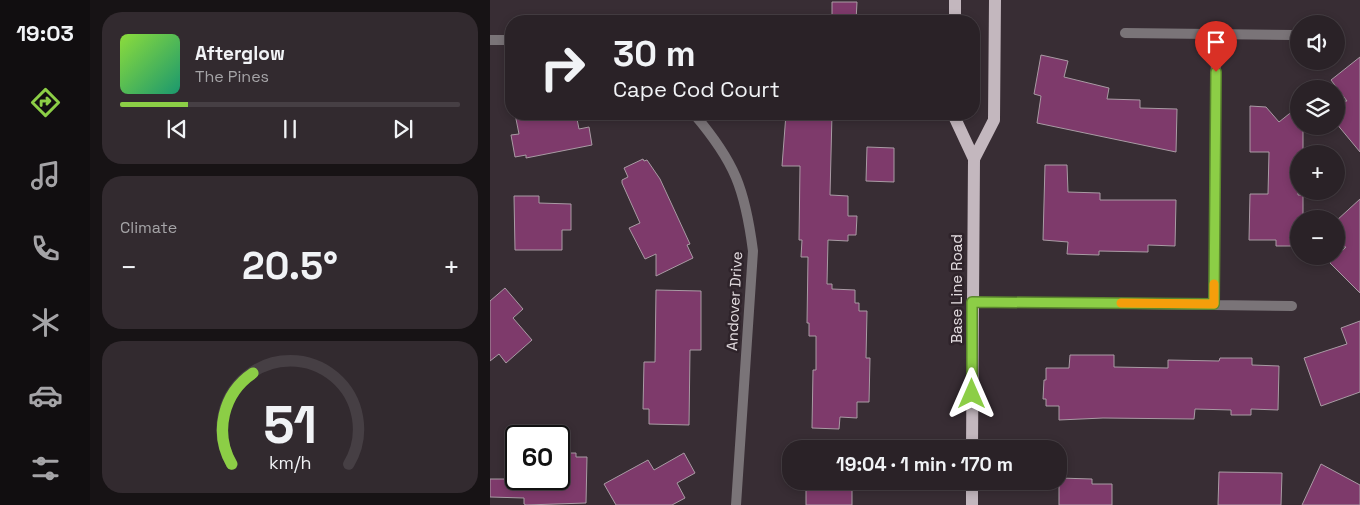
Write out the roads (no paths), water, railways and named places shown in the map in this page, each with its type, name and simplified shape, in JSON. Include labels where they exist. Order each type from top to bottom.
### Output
[{"type":"main road","points":[[954,15],[955,0]]},
{"type":"main road","name":"Base Line Road","points":[[974,160],[994,120],[995,0]]},
{"type":"main road","name":"Base Line Road","points":[[956,120],[974,160],[972,440]]},
{"type":"main road","points":[[972,490],[972,505]]},
{"type":"street","points":[[1125,33],[1290,35]]},
{"type":"street","points":[[1214,304],[1216,34]]},
{"type":"street","points":[[490,40],[505,40]]},
{"type":"street","name":"Andover Drive","points":[[699,120],[717,140],[737,175],[748,213],[753,252],[736,505]]},
{"type":"street","points":[[972,302],[1292,306]]}]
